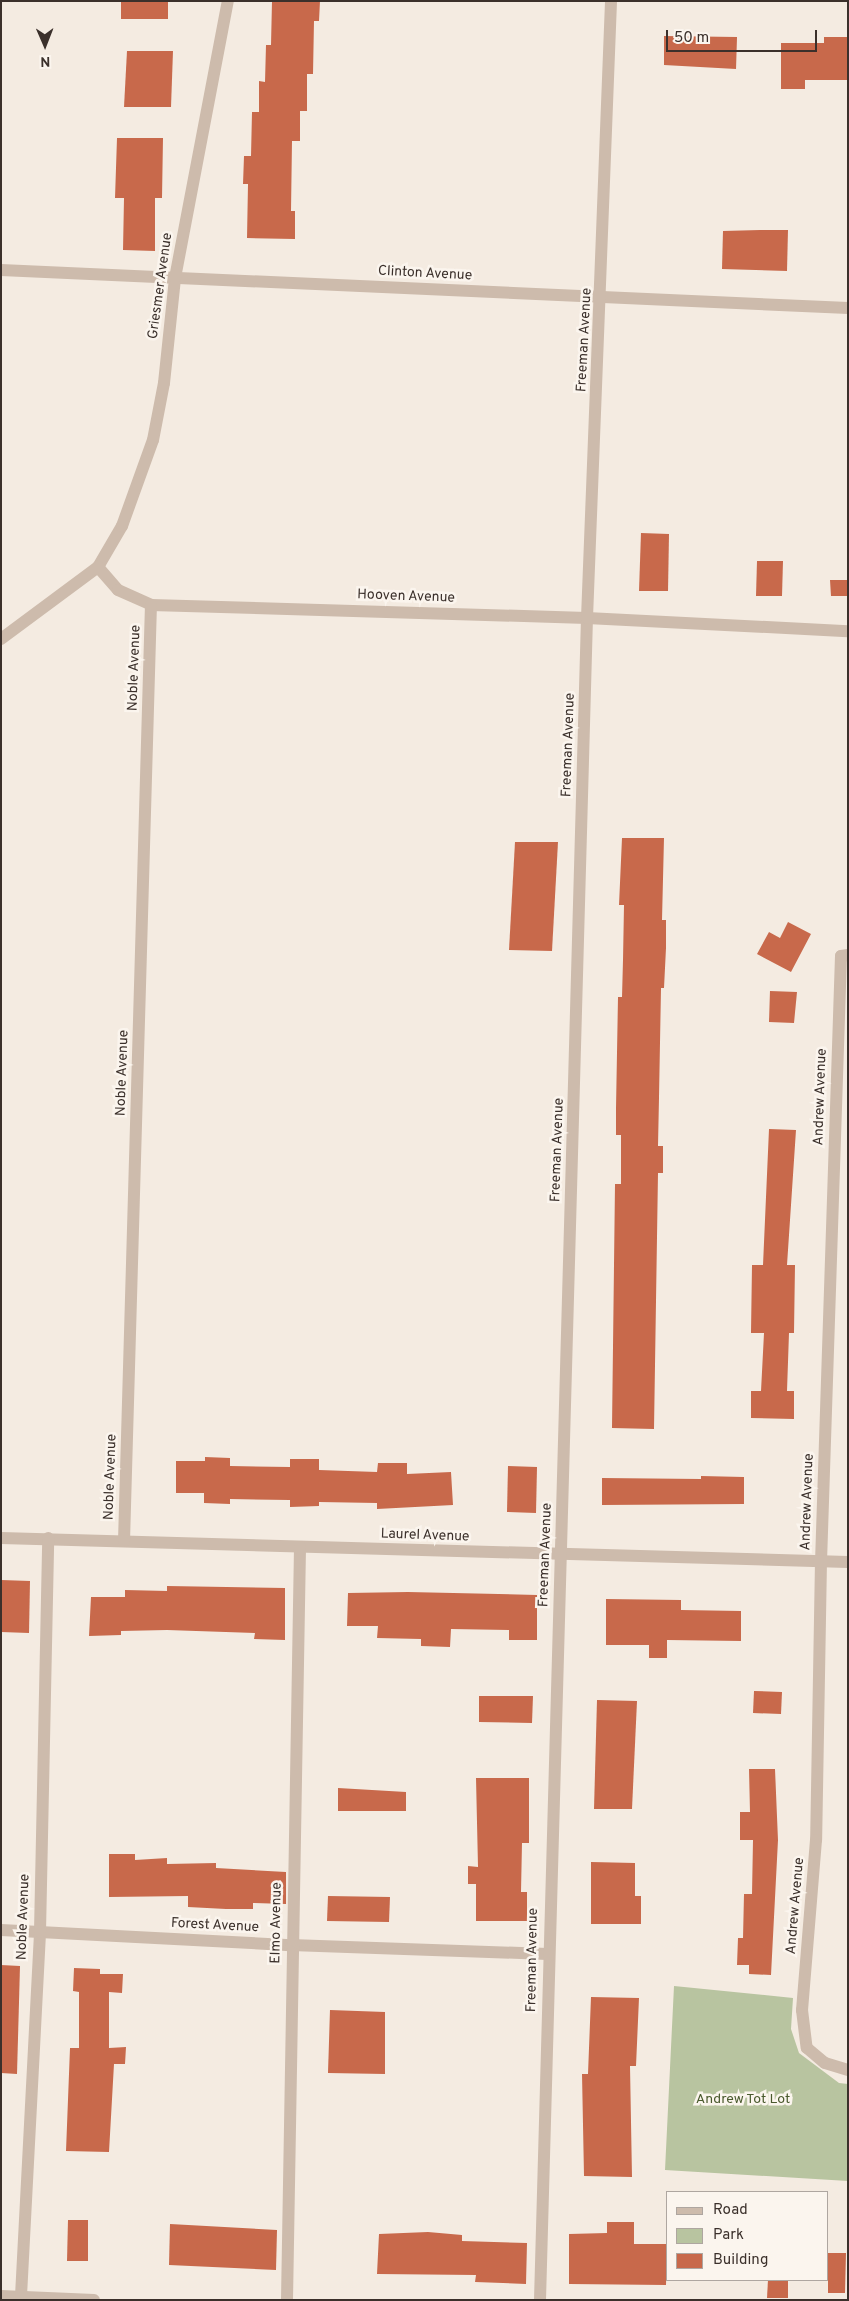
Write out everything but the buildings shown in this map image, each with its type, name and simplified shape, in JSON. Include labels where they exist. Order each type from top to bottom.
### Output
[{"type":"street","name":"Griesmer Avenue","points":[[98,567],[122,526],[153,440],[164,383],[175,278],[228,1]]},
{"type":"street","name":"Freeman Avenue","points":[[540,2300],[548,1954],[562,1556],[587,618],[602,297],[611,1]]},
{"type":"street","name":"Clinton Avenue","points":[[1,270],[848,308]]},
{"type":"street","name":"Hooven Avenue","points":[[98,567],[118,590],[151,605],[587,618],[848,631]]},
{"type":"street","points":[[1,639],[98,567]]},
{"type":"street","name":"Noble Avenue","points":[[124,1541],[151,605]]},
{"type":"street","name":"Andrew Avenue","points":[[844,956],[821,1561],[816,1840],[802,2010],[807,2048],[826,2063],[848,2070]]},
{"type":"street","name":"Laurel Avenue","points":[[1,1538],[48,1538],[562,1556],[848,1562]]},
{"type":"street","name":"Noble Avenue","points":[[21,2296],[40,1932],[48,1538]]},
{"type":"street","name":"Elmo Avenue","points":[[288,2300],[292,1945],[300,1547]]},
{"type":"street","name":"Forest Avenue","points":[[1,1930],[292,1945],[548,1954]]},
{"type":"street","points":[[1,2296],[94,2300]]},
{"type":"green space","name":"Andrew Tot Lot","points":[[674,1986],[793,1998],[791,2029],[799,2053],[839,2083],[848,2084],[848,2181],[665,2170]]}]
